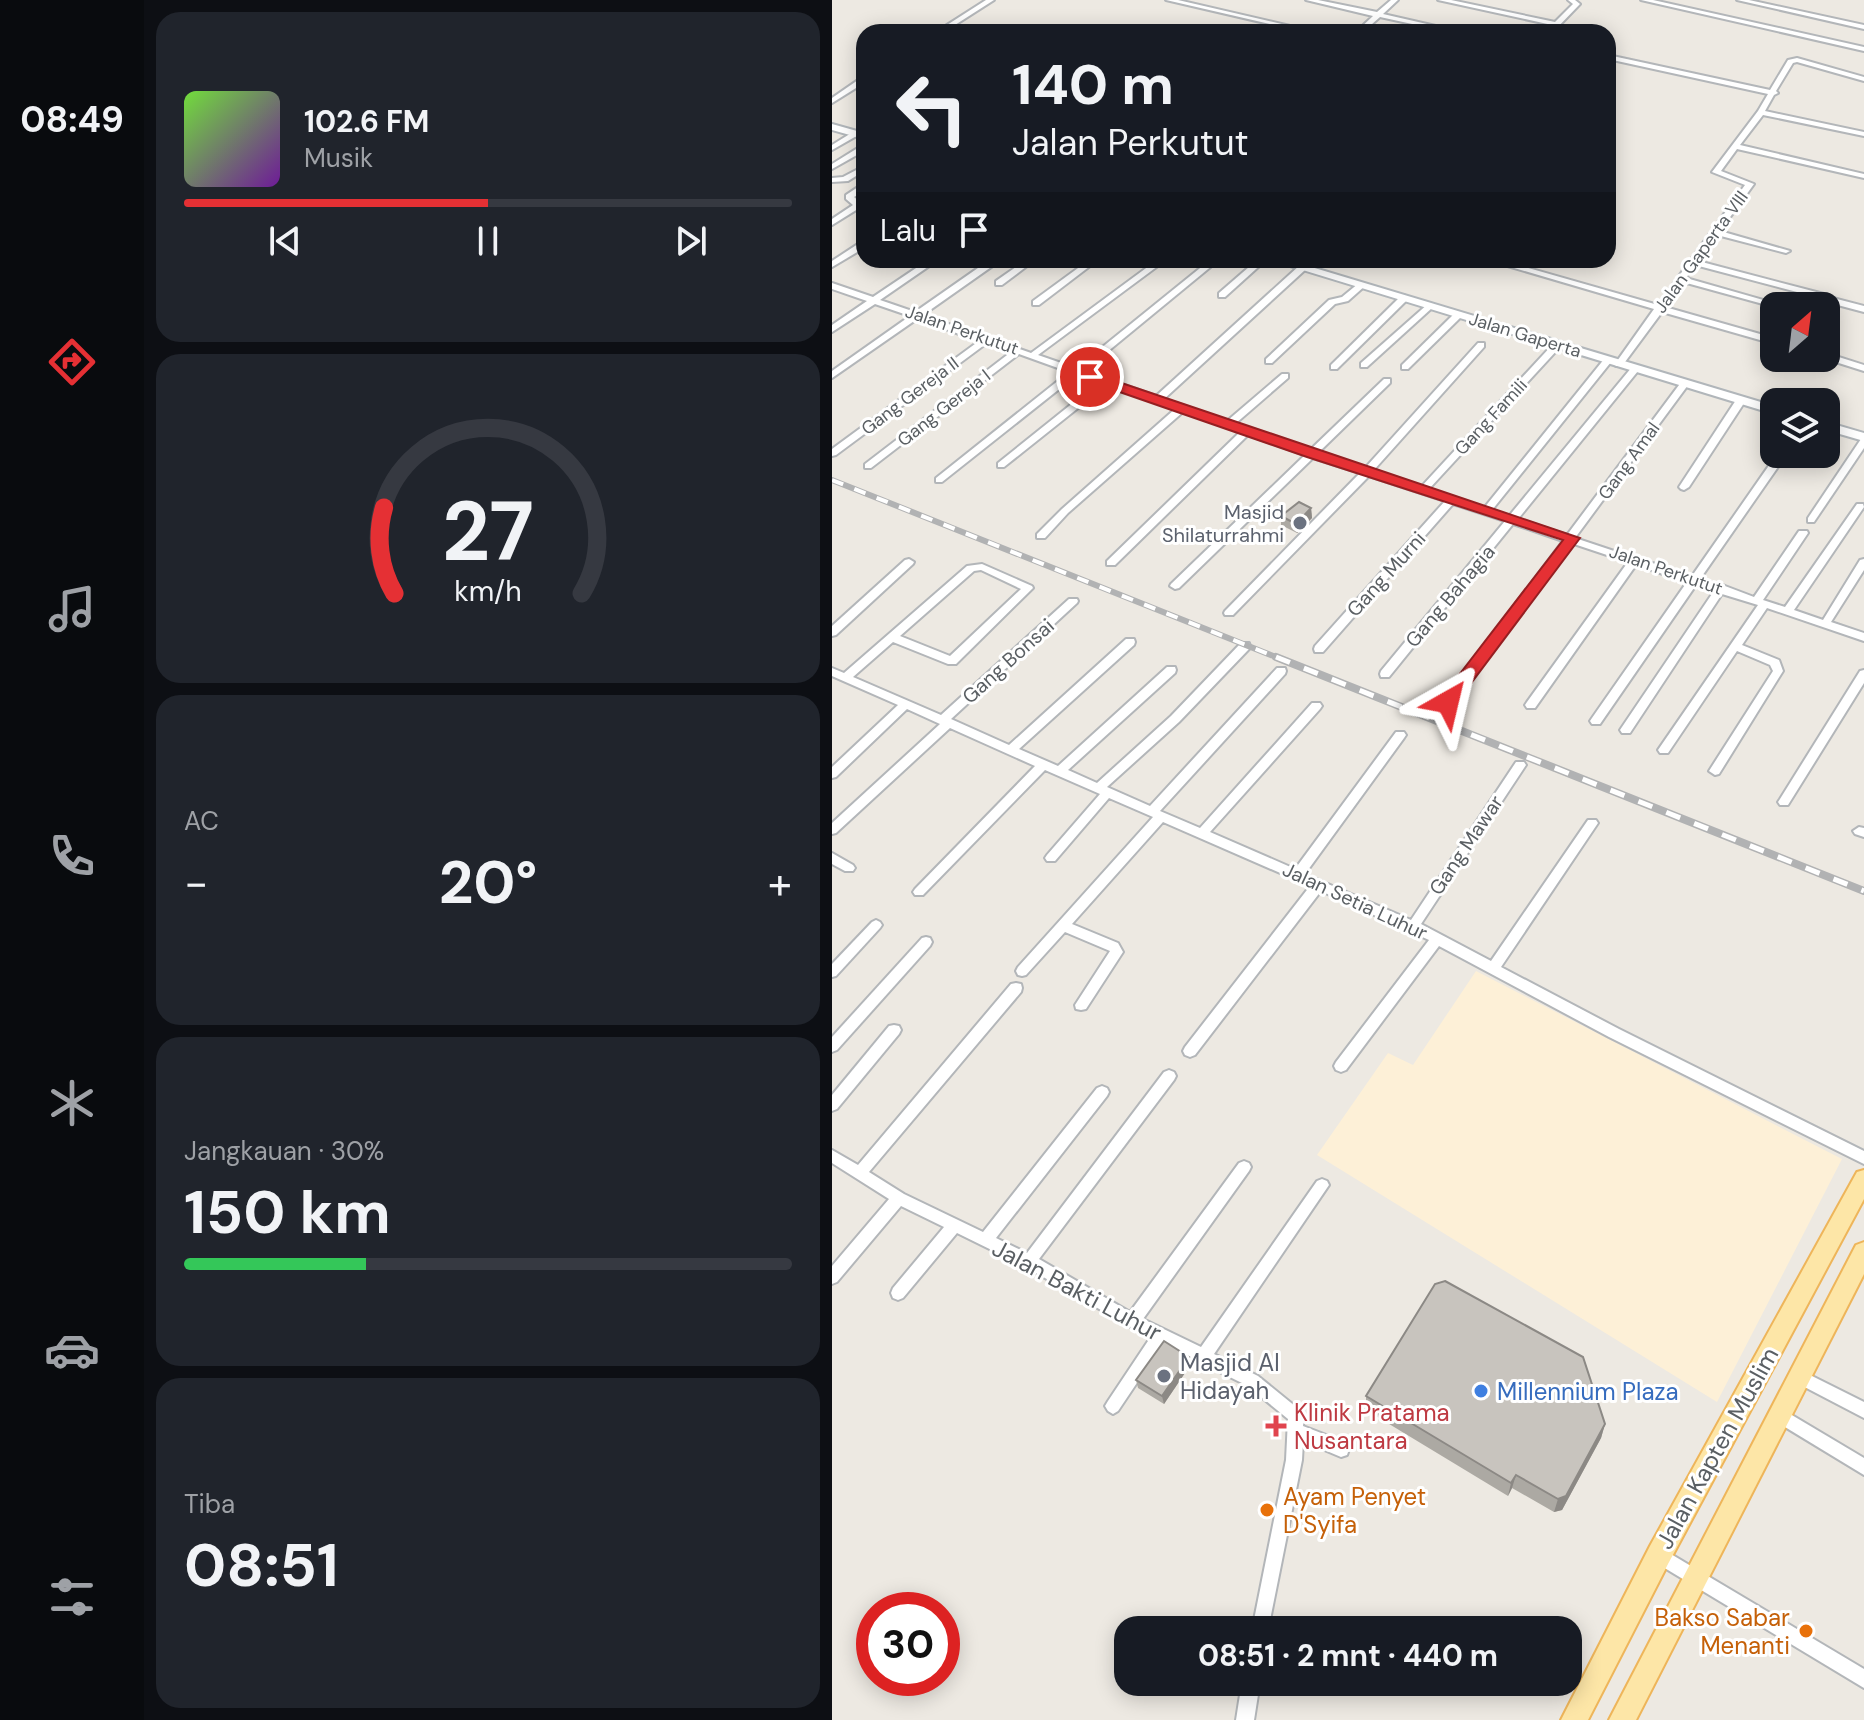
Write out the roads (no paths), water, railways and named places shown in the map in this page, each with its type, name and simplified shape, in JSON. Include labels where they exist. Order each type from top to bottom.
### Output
[{"type":"main road","name":"Jalan Kapten Muslim","points":[[1574,1720],[1659,1555],[1864,1179]]},
{"type":"main road","name":"Jalan Kapten Muslim","points":[[1622,1720],[1694,1576],[1800,1377],[1857,1281],[1864,1252]]},
{"type":"street","points":[[952,24],[991,0]]},
{"type":"street","points":[[1169,0],[1277,24]]},
{"type":"street","points":[[1309,0],[1421,24]]},
{"type":"street","points":[[1368,24],[1395,0]]},
{"type":"street","points":[[1441,0],[1555,24],[1577,4],[1573,0]]},
{"type":"street","points":[[1644,0],[1864,49]]},
{"type":"street","points":[[1740,0],[1864,27]]},
{"type":"street","points":[[1616,59],[1774,93]]},
{"type":"street","name":"Jalan Gaperta VIII","points":[[1487,510],[1661,306],[1750,184],[1718,174],[1719,169],[1774,93],[1792,60],[1864,79]]},
{"type":"street","points":[[1864,66],[1864,79]]},
{"type":"street","points":[[832,101],[856,85]]},
{"type":"street","points":[[1761,112],[1864,134]]},
{"type":"street","points":[[832,127],[856,134]]},
{"type":"street","points":[[832,148],[856,137]]},
{"type":"street","points":[[1737,147],[1864,176]]},
{"type":"street","points":[[832,167],[856,153]]},
{"type":"street","points":[[832,180],[845,179],[856,173]]},
{"type":"street","points":[[832,223],[856,206]]},
{"type":"street","points":[[1715,232],[1786,251]]},
{"type":"street","points":[[832,265],[856,249]]},
{"type":"street","points":[[1693,262],[1806,292]]},
{"type":"street","points":[[832,329],[922,268]]},
{"type":"street","points":[[832,375],[984,268]]},
{"type":"street","points":[[999,283],[1020,268]]},
{"type":"street","points":[[1036,303],[1083,268]]},
{"type":"street","points":[[1033,355],[1151,268]]},
{"type":"street","points":[[1098,355],[1205,268]]},
{"type":"street","points":[[1222,295],[1253,268]]},
{"type":"street","points":[[1157,400],[1302,268]]},
{"type":"street","name":"Jalan Gaperta","points":[[1302,268],[1760,406]]},
{"type":"street","points":[[1521,268],[1760,337]]},
{"type":"street","points":[[1680,279],[1760,301]]},
{"type":"street","points":[[1269,361],[1332,302],[1345,299],[1362,285]]},
{"type":"street","name":"Jalan Perkutut","points":[[832,286],[1312,454],[1864,637]]},
{"type":"street","points":[[1334,367],[1404,298]]},
{"type":"street","points":[[1840,303],[1864,309]]},
{"type":"street","points":[[1364,365],[1429,306]]},
{"type":"street","points":[[1405,367],[1458,315]]},
{"type":"street","name":"Gang Gereja II","points":[[833,453],[987,339]]},
{"type":"street","points":[[1229,613],[1368,471],[1481,345]]},
{"type":"street","name":"Gang Famili","points":[[1424,489],[1557,345]]},
{"type":"street","name":"Gang Gereja I","points":[[868,466],[1019,350]]},
{"type":"street","points":[[1840,360],[1864,368]]},
{"type":"street","name":"Gang Bahagia","points":[[1385,674],[1635,369]]},
{"type":"street","points":[[939,480],[1075,372]]},
{"type":"street","points":[[1229,424],[1285,376]]},
{"type":"street","points":[[1175,586],[1387,381]]},
{"type":"street","points":[[1001,465],[1105,382]]},
{"type":"street","name":"Gang Amal","points":[[1448,702],[1685,383]]},
{"type":"street","points":[[1684,487],[1741,400]]},
{"type":"street","points":[[1041,536],[1182,408]]},
{"type":"street","points":[[1111,563],[1248,430]]},
{"type":"street","points":[[1811,520],[1864,439],[1840,431]]},
{"type":"street","points":[[1596,721],[1772,468]]},
{"type":"street","name":"Gang Murni","points":[[1319,649],[1452,499]]},
{"type":"street","points":[[1788,611],[1860,506]]},
{"type":"street","points":[[1664,750],[1735,646],[1803,533]]},
{"type":"street","points":[[1531,705],[1635,559]]},
{"type":"street","points":[[832,632],[909,562]]},
{"type":"street","points":[[1825,624],[1864,562]]},
{"type":"street","points":[[832,687],[840,676],[892,637],[973,567],[982,567],[1028,588],[952,661],[892,637]]},
{"type":"street","points":[[1626,730],[1721,588]]},
{"type":"street","name":"Gang Bonsai","points":[[832,830],[1073,601]]},
{"type":"street","points":[[1009,751],[1130,642]]},
{"type":"street","points":[[1051,858],[1102,791],[1245,646]]},
{"type":"street","points":[[1715,771],[1778,671],[1775,663],[1735,646]]},
{"type":"street","points":[[1059,772],[1171,670]]},
{"type":"street","points":[[1022,971],[1281,671]]},
{"type":"street","points":[[1784,802],[1864,674]]},
{"type":"street","name":"Jalan Setia Luhur","points":[[840,676],[1413,926],[1614,1033],[1864,1158]]},
{"type":"street","points":[[832,774],[905,705]]},
{"type":"street","points":[[1202,833],[1316,706]]},
{"type":"street","points":[[1297,875],[1400,735]]},
{"type":"street","points":[[919,892],[1043,765]]},
{"type":"street","name":"Gang Mawar","points":[[1413,926],[1520,765]]},
{"type":"street","points":[[1493,968],[1592,823]]},
{"type":"street","points":[[832,858],[849,868]]},
{"type":"street","points":[[1190,1051],[1319,884]]},
{"type":"street","points":[[832,972],[876,925]]},
{"type":"street","points":[[1062,925],[1114,947],[1117,952],[1081,1005]]},
{"type":"street","points":[[1341,1066],[1437,939]]},
{"type":"street","points":[[832,1046],[926,942]]},
{"type":"street","points":[[859,1173],[1016,988]]},
{"type":"street","points":[[832,1105],[894,1030]]},
{"type":"street","points":[[1029,1261],[1169,1076]]},
{"type":"street","points":[[985,1241],[1102,1092]]},
{"type":"street","name":"Jalan Bakti Luhur","points":[[832,1156],[953,1227],[1029,1261],[1132,1321],[1253,1381],[1286,1404],[1296,1416],[1297,1431]]},
{"type":"street","points":[[1132,1321],[1244,1167]]},
{"type":"street","points":[[1203,1357],[1322,1185]]},
{"type":"street","points":[[832,1277],[899,1198]]},
{"type":"street","points":[[898,1293],[953,1227]]},
{"type":"street","points":[[1113,1406],[1161,1334]]},
{"type":"street","points":[[1800,1377],[1864,1410]]},
{"type":"street","points":[[1780,1416],[1864,1467]]},
{"type":"street","points":[[1263,1616],[1297,1431],[1341,1449]]},
{"type":"street","points":[[1659,1555],[1864,1679]]},
{"type":"street","points":[[1245,1720],[1249,1696]]},
{"type":"railway","points":[[832,480],[1281,659]]},
{"type":"railway","points":[[1276,657],[1864,891]]},
{"type":"place","name":"Masjid Shilaturrahmi","points":[[1300,523]]},
{"type":"place","name":"Masjid Al Hidayah","points":[[1164,1376]]},
{"type":"place","name":"Millennium Plaza","points":[[1481,1391]]},
{"type":"place","name":"Klinik Pratama Nusantara","points":[[1276,1426]]},
{"type":"place","name":"Ayam Penyet D'Syifa","points":[[1267,1510]]},
{"type":"place","name":"Bakso Sabar Menanti","points":[[1806,1631]]}]
